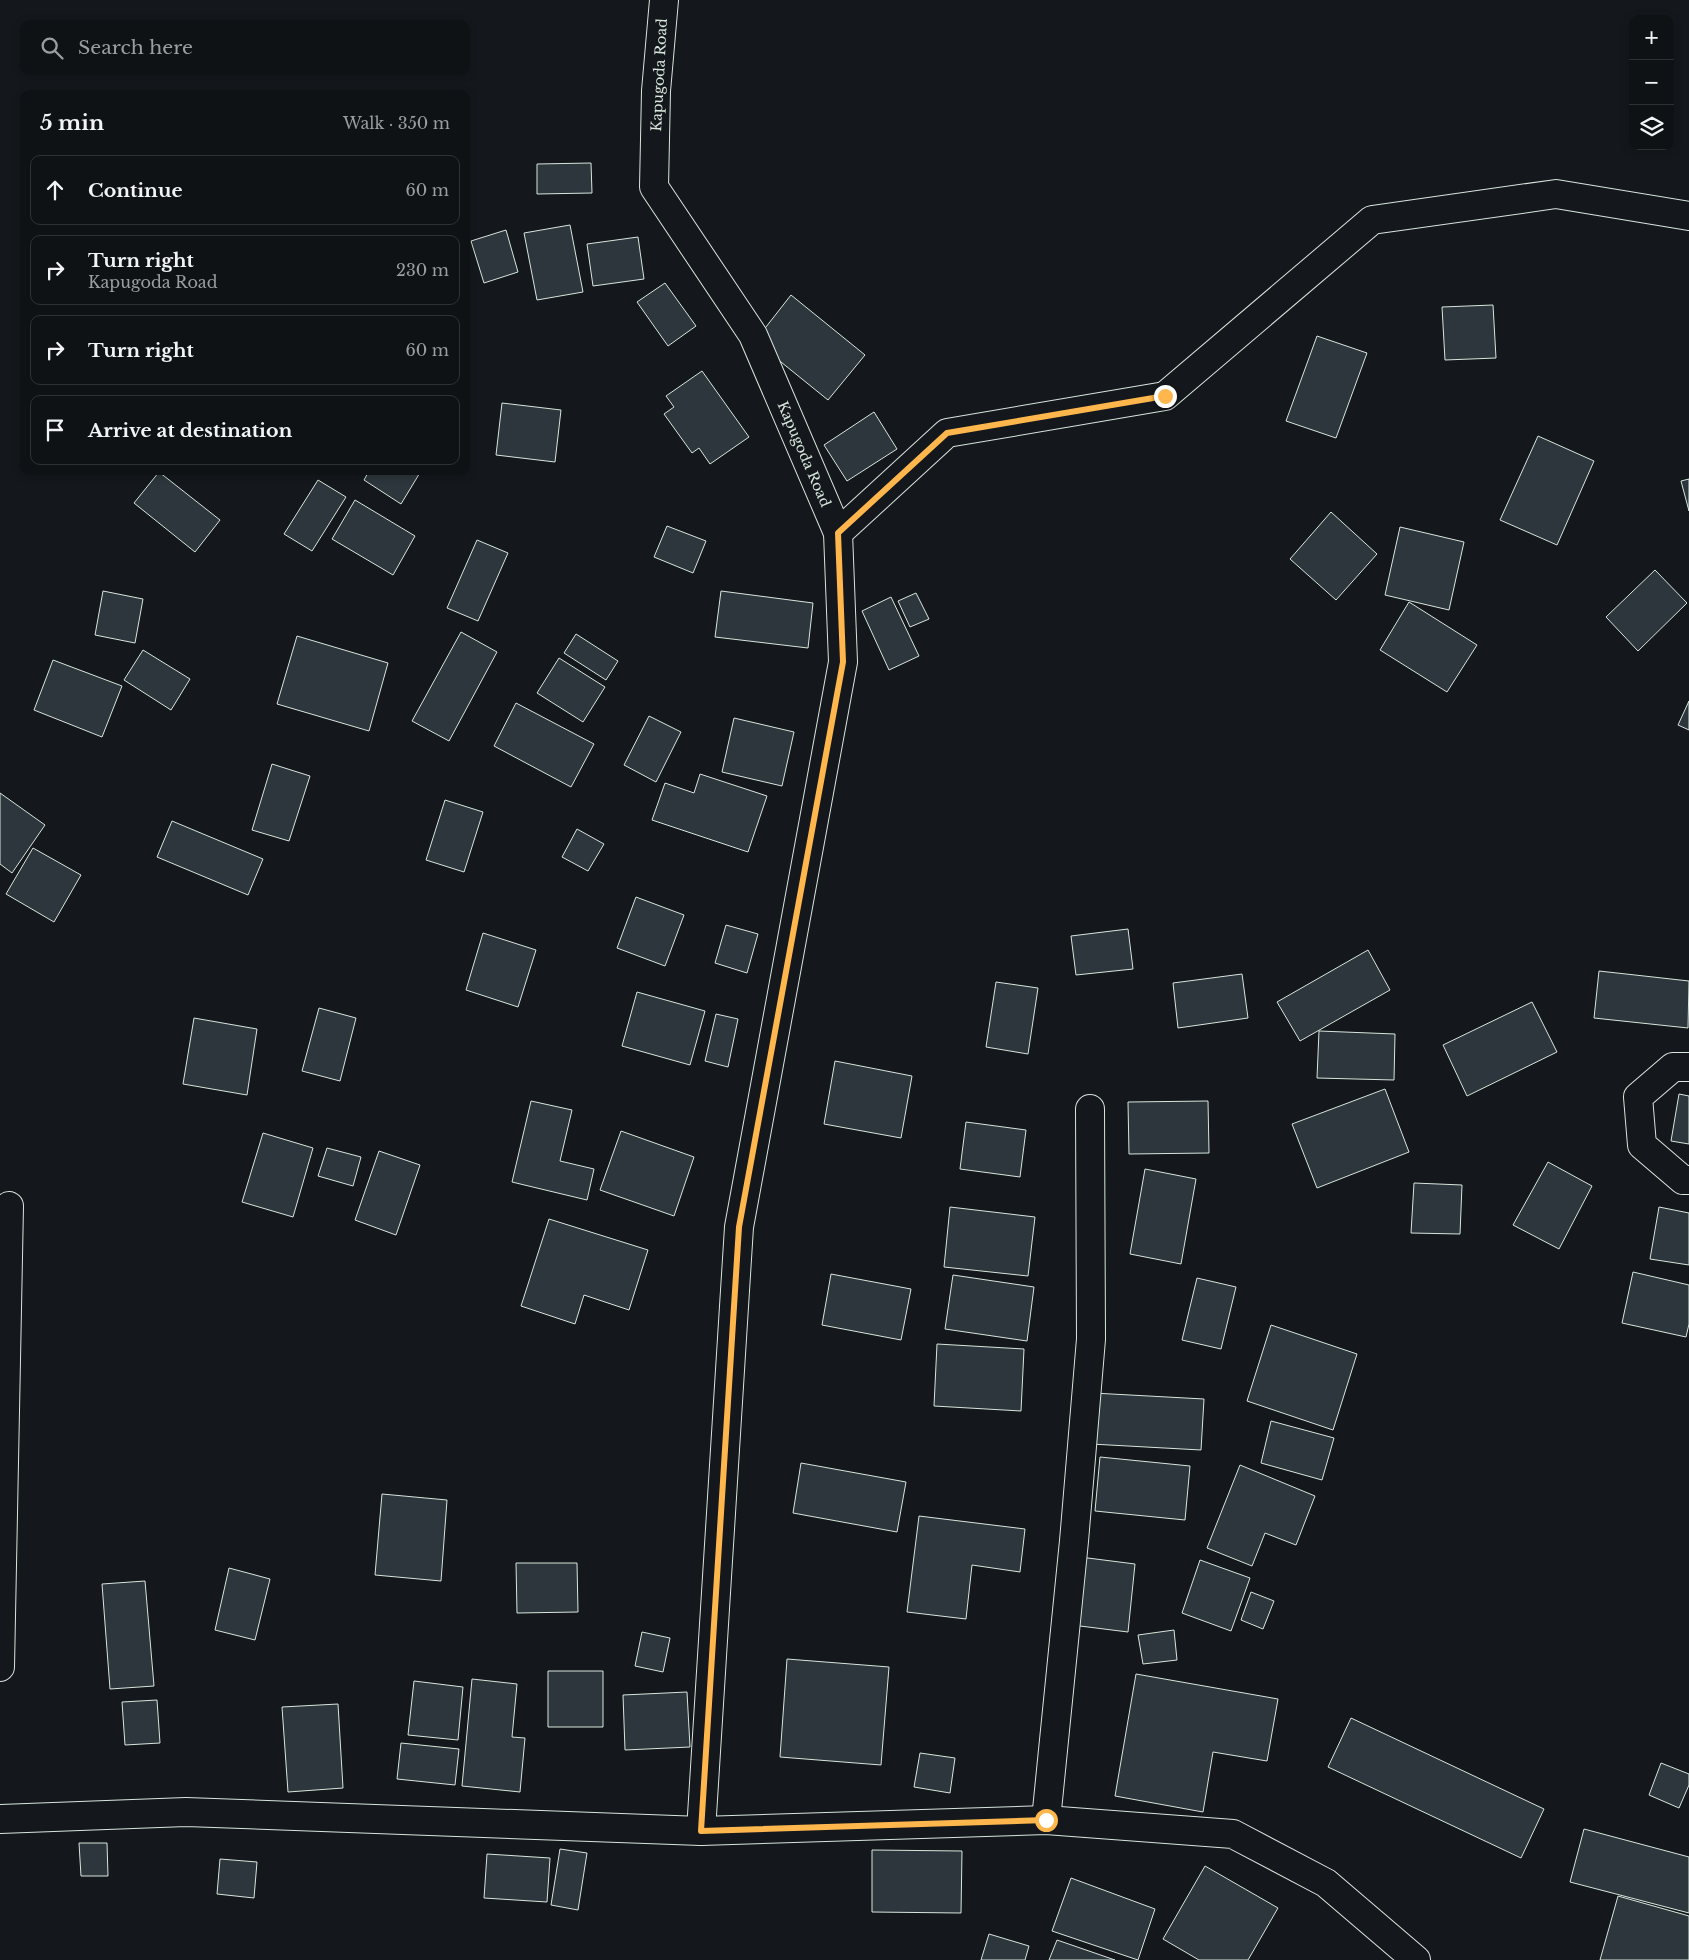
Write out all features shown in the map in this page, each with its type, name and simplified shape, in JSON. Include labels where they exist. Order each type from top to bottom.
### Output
[{"type":"street","name":"Kapugoda Road","points":[[664,0],[656,92],[654,187],[753,335],[838,533],[843,662],[739,1227],[701,1831]]},
{"type":"street","points":[[838,533],[947,433],[1165,396],[1372,220],[1556,194],[1689,216]]},
{"type":"street","points":[[1689,1067],[1673,1067],[1638,1097],[1642,1145],[1683,1180],[1689,1180]]},
{"type":"street","points":[[1046,1820],[1074,1540],[1090,1339],[1090,1109]]},
{"type":"street","points":[[0,1667],[9,1206]]},
{"type":"street","points":[[0,1819],[186,1812],[701,1831],[1046,1820],[1233,1834],[1326,1883],[1416,1960]]},
{"type":"building","points":[[591,163],[592,193],[537,194],[537,164]]},
{"type":"building","points":[[570,225],[583,292],[537,300],[524,233]]},
{"type":"building","points":[[506,230],[518,272],[484,283],[471,241]]},
{"type":"building","points":[[638,237],[644,279],[593,286],[587,244]]},
{"type":"building","points":[[665,283],[696,326],[668,346],[637,302]]},
{"type":"building","points":[[791,295],[865,355],[828,400],[755,341]]},
{"type":"building","points":[[1493,305],[1496,358],[1445,360],[1442,307]]},
{"type":"building","points":[[1317,336],[1367,353],[1336,438],[1286,421]]},
{"type":"building","points":[[702,371],[749,437],[710,464],[699,448],[692,453],[664,414],[674,407],[666,396]]},
{"type":"building","points":[[502,403],[561,410],[555,462],[496,455]]},
{"type":"building","points":[[874,412],[897,449],[847,481],[824,445]]},
{"type":"building","points":[[1538,436],[1594,461],[1557,545],[1500,520]]},
{"type":"building","points":[[157,475],[163,475],[220,520],[195,552],[134,503]]},
{"type":"building","points":[[367,475],[419,475],[401,504],[364,480]]},
{"type":"building","points":[[1689,479],[1689,511],[1681,481]]},
{"type":"building","points":[[318,480],[346,497],[312,551],[284,534]]},
{"type":"building","points":[[355,500],[415,536],[393,575],[332,539]]},
{"type":"building","points":[[1331,512],[1377,554],[1336,600],[1290,559]]},
{"type":"building","points":[[667,526],[706,541],[693,573],[654,557]]},
{"type":"building","points":[[1400,527],[1464,542],[1449,610],[1385,595]]},
{"type":"building","points":[[477,540],[508,553],[478,621],[447,608]]},
{"type":"building","points":[[1655,570],[1687,603],[1638,651],[1606,617]]},
{"type":"building","points":[[103,591],[143,599],[135,643],[95,635]]},
{"type":"building","points":[[721,591],[813,603],[808,648],[715,637]]},
{"type":"building","points":[[916,593],[929,619],[910,627],[898,601]]},
{"type":"building","points":[[891,597],[919,656],[889,670],[862,611]]},
{"type":"building","points":[[1409,602],[1477,645],[1447,692],[1380,650]]},
{"type":"building","points":[[461,632],[497,652],[449,741],[412,721]]},
{"type":"building","points":[[576,634],[618,661],[606,680],[564,653]]},
{"type":"building","points":[[297,636],[388,663],[369,731],[277,704]]},
{"type":"building","points":[[143,650],[190,679],[171,710],[124,680]]},
{"type":"building","points":[[559,658],[605,687],[583,722],[537,693]]},
{"type":"building","points":[[53,660],[122,686],[102,737],[34,710]]},
{"type":"building","points":[[1689,701],[1689,730],[1678,725]]},
{"type":"building","points":[[516,703],[594,744],[571,787],[494,746]]},
{"type":"building","points":[[649,716],[681,732],[656,782],[624,765]]},
{"type":"building","points":[[734,718],[794,732],[782,786],[722,772]]},
{"type":"building","points":[[272,764],[310,776],[289,841],[252,830]]},
{"type":"building","points":[[700,774],[767,796],[748,852],[652,820],[665,783],[694,793]]},
{"type":"building","points":[[0,793],[45,825],[12,873],[0,864]]},
{"type":"building","points":[[445,800],[483,812],[464,872],[426,860]]},
{"type":"building","points":[[172,821],[263,859],[248,895],[157,857]]},
{"type":"building","points":[[577,829],[604,844],[588,871],[562,857]]},
{"type":"building","points":[[33,848],[81,875],[54,922],[6,894]]},
{"type":"building","points":[[636,897],[684,915],[665,966],[617,948]]},
{"type":"building","points":[[726,925],[758,934],[747,973],[715,963]]},
{"type":"building","points":[[1128,929],[1133,969],[1076,975],[1071,936]]},
{"type":"building","points":[[483,933],[536,950],[518,1007],[466,990]]},
{"type":"building","points":[[1368,950],[1390,990],[1300,1041],[1277,1002]]},
{"type":"building","points":[[1599,971],[1689,981],[1688,1028],[1594,1018]]},
{"type":"building","points":[[1242,974],[1248,1018],[1178,1028],[1173,983]]},
{"type":"building","points":[[996,982],[1038,988],[1028,1054],[986,1047]]},
{"type":"building","points":[[637,992],[705,1011],[690,1065],[622,1046]]},
{"type":"building","points":[[1532,1002],[1557,1052],[1467,1096],[1443,1045]]},
{"type":"building","points":[[319,1008],[356,1018],[340,1081],[302,1071]]},
{"type":"building","points":[[716,1014],[738,1019],[728,1067],[705,1061]]},
{"type":"building","points":[[194,1018],[257,1029],[247,1095],[183,1084]]},
{"type":"building","points":[[1319,1031],[1395,1034],[1394,1080],[1317,1078]]},
{"type":"building","points":[[835,1061],[912,1076],[901,1138],[824,1124]]},
{"type":"building","points":[[1385,1089],[1409,1152],[1317,1188],[1292,1124]]},
{"type":"building","points":[[1679,1094],[1689,1096],[1689,1144],[1671,1141]]},
{"type":"building","points":[[531,1101],[572,1110],[560,1161],[594,1169],[587,1200],[512,1182]]},
{"type":"building","points":[[1208,1101],[1209,1153],[1129,1154],[1128,1102]]},
{"type":"building","points":[[966,1122],[1026,1130],[1020,1177],[960,1169]]},
{"type":"building","points":[[621,1131],[694,1157],[674,1216],[600,1190]]},
{"type":"building","points":[[263,1133],[313,1148],[293,1217],[242,1202]]},
{"type":"building","points":[[327,1148],[361,1157],[353,1186],[318,1176]]},
{"type":"building","points":[[379,1151],[420,1165],[396,1235],[355,1220]]},
{"type":"building","points":[[1548,1162],[1592,1186],[1559,1249],[1513,1225]]},
{"type":"building","points":[[1145,1169],[1196,1179],[1181,1264],[1130,1254]]},
{"type":"building","points":[[1414,1183],[1462,1185],[1460,1234],[1411,1233]]},
{"type":"building","points":[[950,1207],[1035,1217],[1028,1276],[944,1267]]},
{"type":"building","points":[[1659,1207],[1689,1213],[1689,1265],[1650,1259]]},
{"type":"building","points":[[549,1219],[648,1250],[629,1310],[584,1295],[575,1324],[521,1306]]},
{"type":"building","points":[[1633,1272],[1689,1285],[1689,1324],[1686,1337],[1622,1323]]},
{"type":"building","points":[[831,1274],[911,1289],[901,1340],[822,1325]]},
{"type":"building","points":[[953,1275],[1034,1287],[1027,1341],[945,1329]]},
{"type":"building","points":[[1197,1278],[1236,1287],[1221,1349],[1182,1340]]},
{"type":"building","points":[[1271,1325],[1357,1354],[1333,1430],[1247,1401]]},
{"type":"building","points":[[937,1344],[1024,1349],[1021,1411],[934,1406]]},
{"type":"building","points":[[1093,1393],[1204,1399],[1201,1450],[1091,1444]]},
{"type":"building","points":[[1271,1421],[1334,1438],[1322,1480],[1261,1463]]},
{"type":"building","points":[[1100,1457],[1190,1466],[1185,1520],[1095,1511]]},
{"type":"building","points":[[801,1463],[906,1482],[897,1532],[793,1513]]},
{"type":"building","points":[[1240,1465],[1315,1496],[1296,1545],[1265,1533],[1252,1566],[1207,1548]]},
{"type":"building","points":[[382,1494],[447,1500],[441,1581],[375,1575]]},
{"type":"building","points":[[919,1516],[1025,1529],[1020,1572],[972,1565],[966,1619],[907,1612]]},
{"type":"building","points":[[1080,1557],[1135,1564],[1128,1632],[1072,1625]]},
{"type":"building","points":[[1200,1560],[1250,1578],[1231,1631],[1182,1613]]},
{"type":"building","points":[[516,1563],[577,1563],[578,1612],[517,1613]]},
{"type":"building","points":[[229,1568],[270,1579],[255,1640],[215,1630]]},
{"type":"building","points":[[145,1581],[154,1686],[110,1689],[102,1584]]},
{"type":"building","points":[[1251,1592],[1274,1601],[1263,1629],[1241,1620]]},
{"type":"building","points":[[1174,1630],[1177,1660],[1143,1664],[1138,1635]]},
{"type":"building","points":[[642,1632],[670,1638],[663,1672],[635,1666]]},
{"type":"building","points":[[787,1659],[889,1667],[881,1765],[780,1757]]},
{"type":"building","points":[[548,1671],[603,1671],[603,1727],[548,1727]]},
{"type":"building","points":[[1136,1674],[1278,1699],[1267,1761],[1213,1752],[1203,1812],[1115,1796]]},
{"type":"building","points":[[472,1679],[517,1684],[512,1737],[525,1738],[520,1792],[462,1786]]},
{"type":"building","points":[[414,1681],[463,1687],[458,1740],[408,1735]]},
{"type":"building","points":[[687,1692],[690,1747],[625,1750],[623,1695]]},
{"type":"building","points":[[157,1700],[160,1743],[125,1745],[122,1702]]},
{"type":"building","points":[[338,1704],[343,1788],[288,1792],[282,1707]]},
{"type":"building","points":[[1351,1718],[1544,1809],[1521,1858],[1328,1767]]},
{"type":"building","points":[[401,1743],[459,1749],[455,1785],[397,1779]]},
{"type":"building","points":[[920,1753],[955,1758],[950,1793],[914,1787]]},
{"type":"building","points":[[1661,1763],[1689,1774],[1689,1785],[1679,1808],[1649,1795]]},
{"type":"building","points":[[1584,1829],[1689,1857],[1689,1913],[1570,1882]]},
{"type":"building","points":[[79,1843],[107,1843],[108,1876],[81,1876]]},
{"type":"building","points":[[560,1849],[587,1853],[578,1910],[551,1905]]},
{"type":"building","points":[[872,1850],[962,1851],[961,1913],[872,1912]]},
{"type":"building","points":[[487,1854],[550,1858],[547,1902],[484,1898]]},
{"type":"building","points":[[220,1859],[257,1862],[254,1898],[217,1894]]},
{"type":"building","points":[[1205,1866],[1278,1908],[1248,1960],[1199,1960],[1163,1939]]},
{"type":"building","points":[[1071,1878],[1155,1909],[1138,1960],[1052,1931]]},
{"type":"building","points":[[1618,1896],[1689,1916],[1689,1960],[1600,1960]]},
{"type":"building","points":[[989,1934],[1029,1946],[1025,1960],[981,1960]]},
{"type":"building","points":[[1057,1940],[1115,1960],[1049,1960]]},
{"type":"route","points":[[1046,1820],[701,1831],[739,1227],[843,662],[838,533],[947,433],[1165,396]]}]
